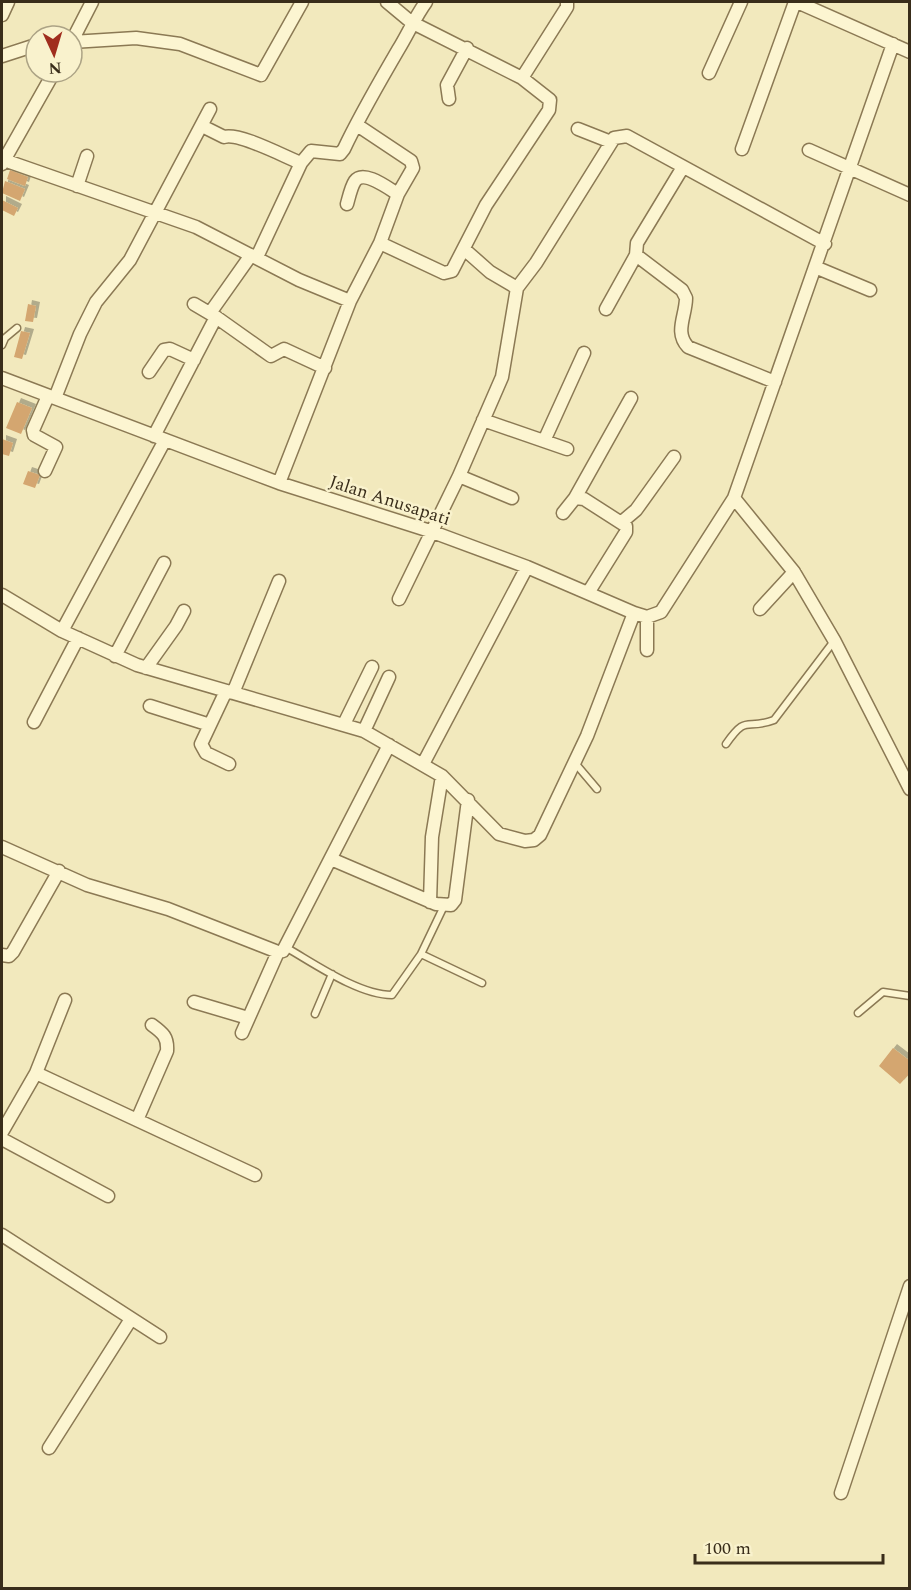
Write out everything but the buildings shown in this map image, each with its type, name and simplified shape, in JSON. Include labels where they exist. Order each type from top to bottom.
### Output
[{"type":"street","points":[[2,15],[8,2]]},
{"type":"street","points":[[81,24],[92,2]]},
{"type":"street","points":[[84,41],[136,38],[180,44],[261,75],[302,2]]},
{"type":"street","points":[[380,243],[444,273],[452,271],[484,210],[549,110],[550,100],[522,78],[411,22],[387,2]]},
{"type":"street","points":[[62,631],[160,438],[213,315],[254,256],[301,163],[312,151],[340,154],[411,22],[426,2]]},
{"type":"street","points":[[522,78],[567,7],[567,2]]},
{"type":"street","points":[[709,73],[741,2]]},
{"type":"street","points":[[742,149],[796,2],[909,52]]},
{"type":"street","points":[[641,615],[661,612],[732,501],[825,244],[893,44]]},
{"type":"street","points":[[449,99],[447,86],[466,48]]},
{"type":"street","points":[[2,56],[24,49]]},
{"type":"street","points":[[47,84],[3,162],[196,227],[299,280],[350,301]]},
{"type":"street","points":[[45,471],[56,447],[34,435],[33,430],[52,397],[96,302],[130,260],[210,109]]},
{"type":"street","points":[[279,483],[350,301],[380,243],[398,194],[414,164],[357,124]]},
{"type":"street","points":[[202,126],[224,137],[229,135],[243,139],[301,163]]},
{"type":"street","points":[[578,129],[611,142]]},
{"type":"street","points":[[399,599],[430,531],[459,476],[502,378],[517,288],[539,258],[611,142],[620,136],[627,136],[825,244]]},
{"type":"street","points":[[808,150],[850,166],[909,195]]},
{"type":"street","points":[[77,186],[87,156]]},
{"type":"street","points":[[606,309],[636,255],[638,243],[683,167]]},
{"type":"street","points":[[347,204],[359,178],[368,178],[398,194]]},
{"type":"street","points":[[464,249],[490,272],[517,288]]},
{"type":"street","points":[[636,255],[682,290],[686,298],[681,332],[682,341],[688,347],[775,382]]},
{"type":"street","points":[[815,267],[870,290]]},
{"type":"street","points":[[194,304],[272,356],[284,349],[325,368]]},
{"type":"street","points":[[149,372],[164,350],[170,349],[194,360]]},
{"type":"street","points":[[544,441],[584,353]]},
{"type":"street","name":"Jalan Anusapati","points":[[2,378],[279,483],[430,531],[527,567],[641,615]]},
{"type":"street","points":[[563,513],[575,498],[630,398]]},
{"type":"street","points":[[483,420],[567,449]]},
{"type":"street","points":[[623,521],[636,510],[674,457]]},
{"type":"street","points":[[459,476],[512,498]]},
{"type":"street","points":[[575,498],[584,500],[623,521],[626,526],[626,532],[588,593]]},
{"type":"street","points":[[732,501],[794,572],[834,640],[909,789]]},
{"type":"street","points":[[115,656],[164,563]]},
{"type":"street","points":[[423,764],[527,567]]},
{"type":"street","points":[[760,609],[794,572]]},
{"type":"street","points":[[229,765],[206,753],[202,748],[210,725],[229,692],[279,581]]},
{"type":"street","points":[[2,597],[62,631],[146,668],[344,723],[364,731],[442,776],[499,834],[517,840],[534,840],[540,835],[641,615]]},
{"type":"street","points":[[146,668],[184,611]]},
{"type":"street","points":[[641,615],[647,650]]},
{"type":"street","points":[[34,722],[78,638]]},
{"type":"street","points":[[344,723],[372,667]]},
{"type":"street","points":[[364,731],[389,678]]},
{"type":"street","points":[[150,706],[210,725]]},
{"type":"street","points":[[242,1034],[282,950],[389,745]]},
{"type":"street","points":[[430,902],[432,837],[442,776]]},
{"type":"street","points":[[331,859],[430,902],[444,906],[451,905],[455,900],[468,800]]},
{"type":"street","points":[[2,847],[87,885],[168,909],[282,950]]},
{"type":"street","points":[[2,955],[9,956],[13,952],[59,871]]},
{"type":"street","points":[[2,1132],[36,1073],[65,1000]]},
{"type":"street","points":[[194,1002],[248,1018]]},
{"type":"street","points":[[137,1120],[167,1051],[168,1041],[163,1033],[152,1025]]},
{"type":"street","points":[[36,1073],[255,1175]]},
{"type":"street","points":[[2,1139],[108,1196]]},
{"type":"street","points":[[2,1234],[160,1337]]},
{"type":"street","points":[[841,1493],[909,1286]]},
{"type":"street","points":[[49,1448],[131,1319]]},
{"type":"lane","points":[[2,345],[5,338],[17,328]]},
{"type":"lane","points":[[726,744],[738,726],[746,723],[762,724],[774,720],[834,640]]},
{"type":"lane","points":[[575,762],[597,789]]},
{"type":"lane","points":[[282,950],[381,995],[392,995],[421,954],[444,906]]},
{"type":"lane","points":[[421,954],[482,983]]},
{"type":"lane","points":[[315,1014],[332,974]]},
{"type":"lane","points":[[858,1013],[883,992],[909,996]]}]
